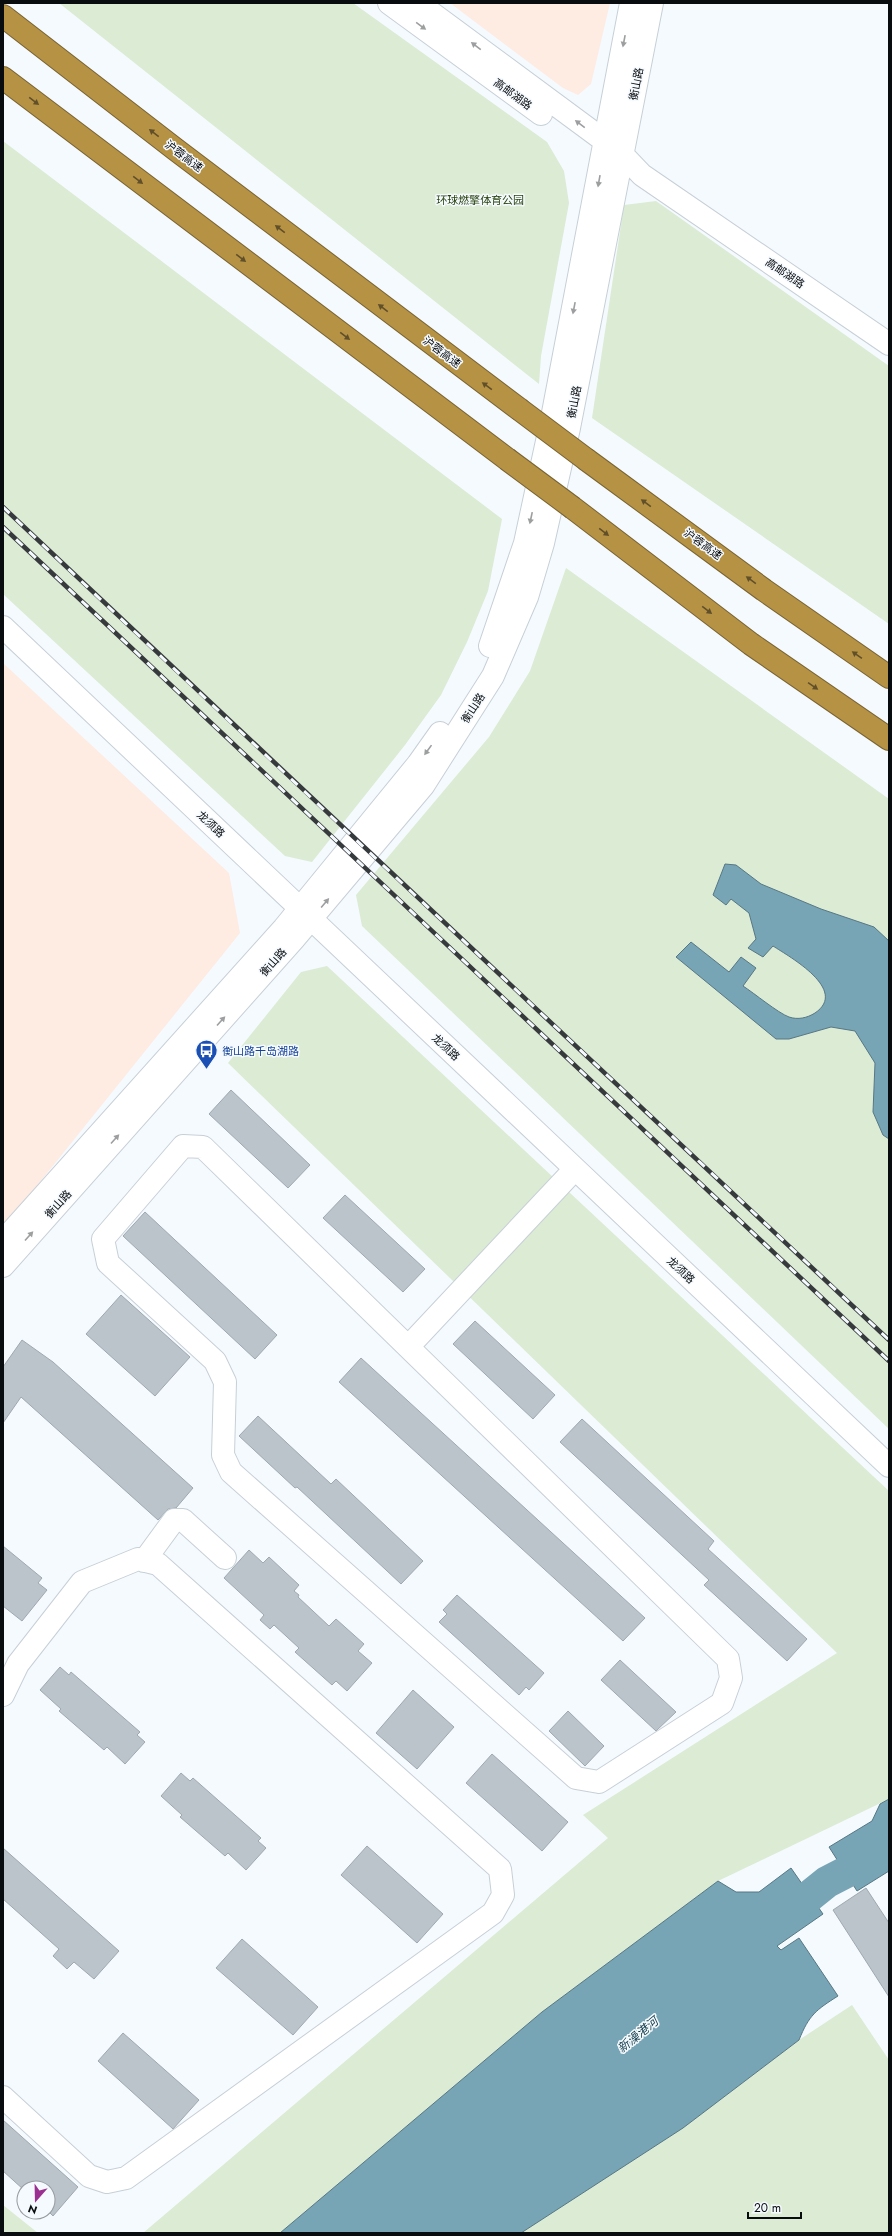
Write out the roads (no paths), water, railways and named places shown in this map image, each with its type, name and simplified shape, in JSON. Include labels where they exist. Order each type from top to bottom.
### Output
[{"type":"highway","name":"沪蓉高速","points":[[3,16],[231,192],[587,460],[758,585],[889,677]]},
{"type":"highway","points":[[3,78],[751,644],[889,739]]},
{"type":"street","name":"高邮湖路","points":[[389,3],[612,156],[886,335]]},
{"type":"street","name":"高邮湖路","points":[[418,3],[612,156]]},
{"type":"street","name":"衡山路","points":[[612,156],[631,3]]},
{"type":"street","name":"衡山路","points":[[3,1266],[305,914],[418,764],[464,700],[496,635],[525,543],[612,156],[652,3]]},
{"type":"street","name":"龙须路","points":[[3,627],[889,1466]]},
{"type":"street","name":"衡山路","points":[[3,1241],[305,914]]},
{"type":"street","points":[[183,1146],[203,1147],[408,1347],[728,1659],[731,1678],[722,1703],[599,1782],[576,1778],[231,1472],[223,1455],[225,1382],[215,1361],[108,1263],[103,1239],[183,1146]]},
{"type":"street","points":[[408,1347],[575,1169]]},
{"type":"street","points":[[144,1560],[174,1520],[183,1520],[225,1558]]},
{"type":"street","points":[[3,1696],[18,1664],[82,1582],[138,1559],[158,1564],[500,1869],[503,1895],[493,1913],[126,2178],[108,2182],[88,2176],[3,2097]]},
{"type":"water","points":[[725,864],[736,865],[761,884],[821,909],[874,927],[889,941],[889,1139],[883,1135],[873,1112],[875,1063],[855,1031],[831,1027],[789,1039],[776,1039],[676,957],[691,942],[729,972],[741,957],[756,968],[743,986],[784,1015],[792,1018],[809,1016],[815,1013],[824,1004],[825,994],[821,985],[803,966],[773,946],[763,957],[748,948],[756,939],[749,913],[731,899],[726,905],[713,895]]},
{"type":"water","points":[[889,1799],[889,1871],[857,1891],[829,1847],[872,1821],[880,1804]]},
{"type":"water","points":[[791,1868],[823,1914],[777,1946],[781,1950],[799,1938],[838,1996],[814,2014],[806,2025],[799,2040],[683,2128],[521,2233],[280,2233],[542,2012],[718,1881],[736,1892],[759,1892]]},
{"type":"waterway","name":"新澡港河","points":[[776,1923],[827,1882],[889,1850]]},
{"type":"railway","points":[[3,507],[889,1340]]},
{"type":"railway","points":[[3,527],[889,1361]]},
{"type":"place","name":"衡山路千岛湖路","points":[[207,1070]]},
{"type":"park label","name":"环球燃擎体育公园","points":[[480,200]]}]
